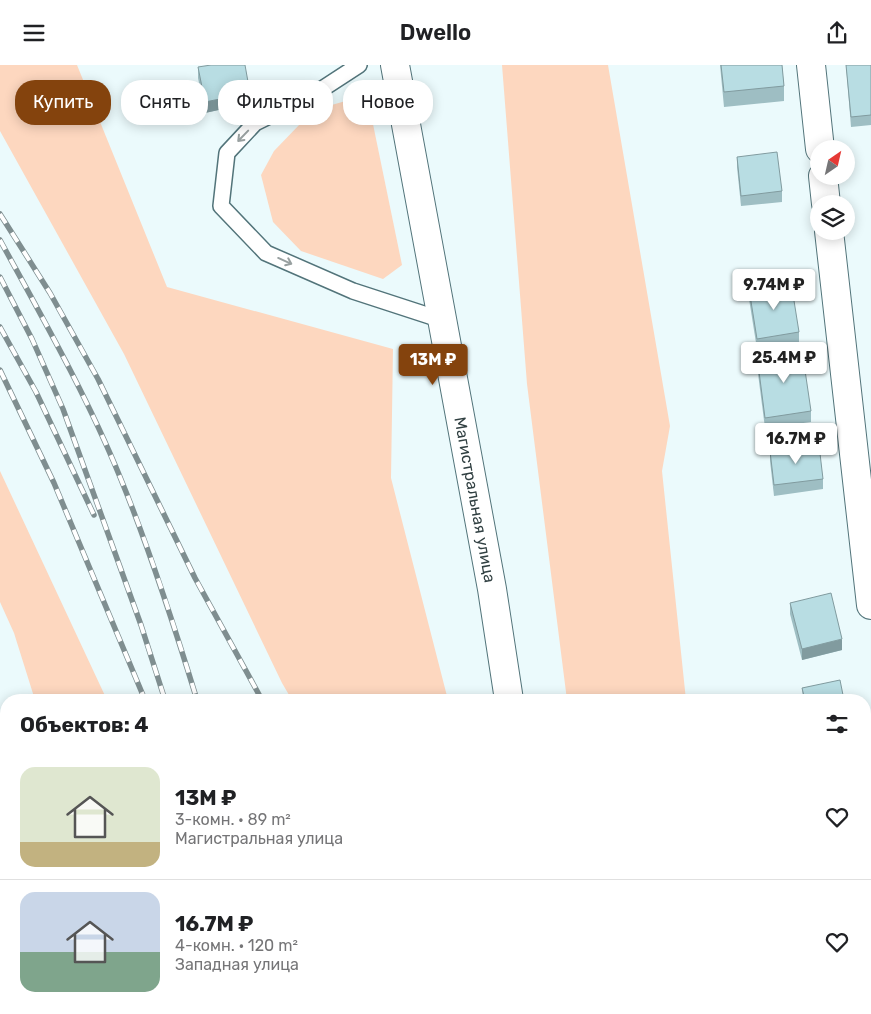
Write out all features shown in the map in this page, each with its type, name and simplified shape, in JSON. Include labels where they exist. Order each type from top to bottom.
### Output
[{"type":"main road","name":"Магистральная улица","points":[[395,65],[492,589],[508,694]]},
{"type":"main road","points":[[811,65],[819,140]]},
{"type":"main road","points":[[830,240],[871,605]]},
{"type":"lane","points":[[359,65],[316,93],[256,123],[227,153],[221,206],[266,253],[353,291],[442,320]]},
{"type":"shaded area","points":[[0,65],[77,65],[83,80],[15,80],[15,125],[101,125],[167,287],[393,349],[391,478],[446,694],[288,694],[124,354],[0,131]]},
{"type":"shaded area","points":[[502,65],[608,65],[670,426],[662,471],[685,694],[566,694],[527,384]]},
{"type":"shaded area","points":[[343,102],[343,125],[373,125],[402,265],[383,279],[301,251],[273,222],[261,175],[274,151],[299,125],[333,125],[333,105]]},
{"type":"shaded area","points":[[0,471],[104,694],[33,694],[14,633],[0,602]]},
{"type":"building","points":[[245,65],[248,80],[218,80],[218,99],[208,101],[208,80],[201,80],[198,67]]},
{"type":"building","points":[[721,65],[782,65],[784,86],[724,92]]},
{"type":"building","points":[[846,65],[871,65],[871,115],[851,117]]},
{"type":"building","points":[[777,152],[782,191],[741,196],[737,157]]},
{"type":"building","points":[[791,282],[799,332],[757,339],[749,289]]},
{"type":"building","points":[[802,350],[811,411],[765,418],[757,356]]},
{"type":"building","points":[[819,445],[823,479],[774,485],[770,451]]},
{"type":"building","points":[[831,593],[842,639],[802,649],[790,603]]},
{"type":"building","points":[[840,680],[843,694],[804,694],[802,688]]},
{"type":"railway","points":[[0,214],[50,293],[98,379],[195,578],[259,694]]},
{"type":"railway","points":[[0,240],[63,357],[107,447],[131,504],[151,560],[195,694]]},
{"type":"railway","points":[[0,277],[32,339],[63,409],[141,625],[163,694]]},
{"type":"railway","points":[[0,327],[36,392],[94,515]]},
{"type":"railway","points":[[0,370],[54,483],[142,694]]}]
